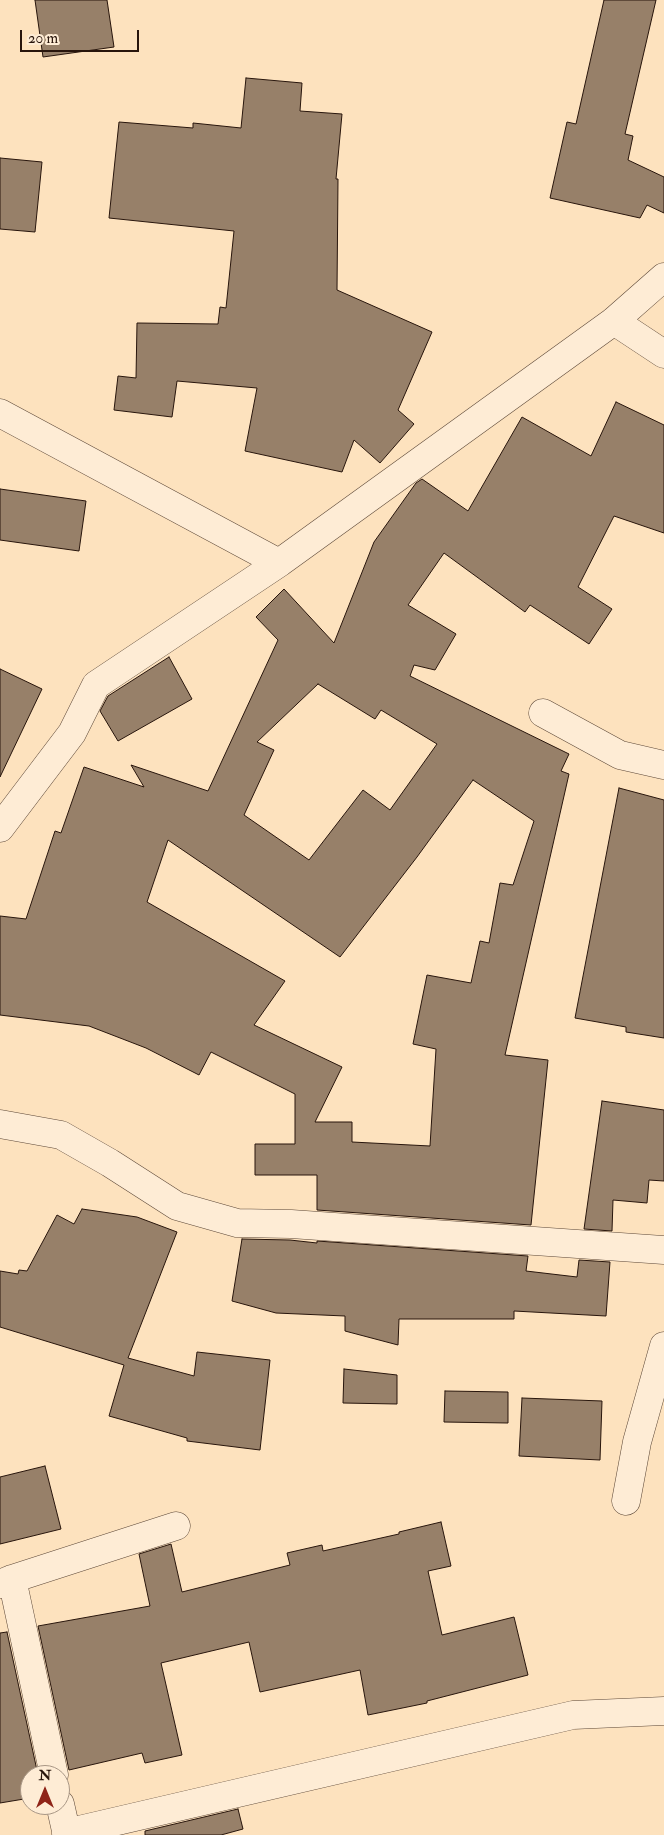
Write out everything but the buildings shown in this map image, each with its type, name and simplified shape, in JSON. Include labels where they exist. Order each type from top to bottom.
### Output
[{"type":"street","points":[[0,828],[72,733],[96,685],[279,563],[614,321],[664,277]]},
{"type":"street","points":[[614,321],[664,354]]},
{"type":"street","points":[[0,413],[279,563]]},
{"type":"street","points":[[543,713],[620,756],[664,765]]},
{"type":"street","points":[[0,1124],[60,1135],[177,1206],[237,1223],[291,1224],[664,1250]]},
{"type":"street","points":[[626,1501],[637,1442],[664,1346]]},
{"type":"street","points":[[52,1765],[6,1582],[176,1526]]},
{"type":"street","points":[[62,1815],[66,1834],[573,1715],[664,1711]]}]
